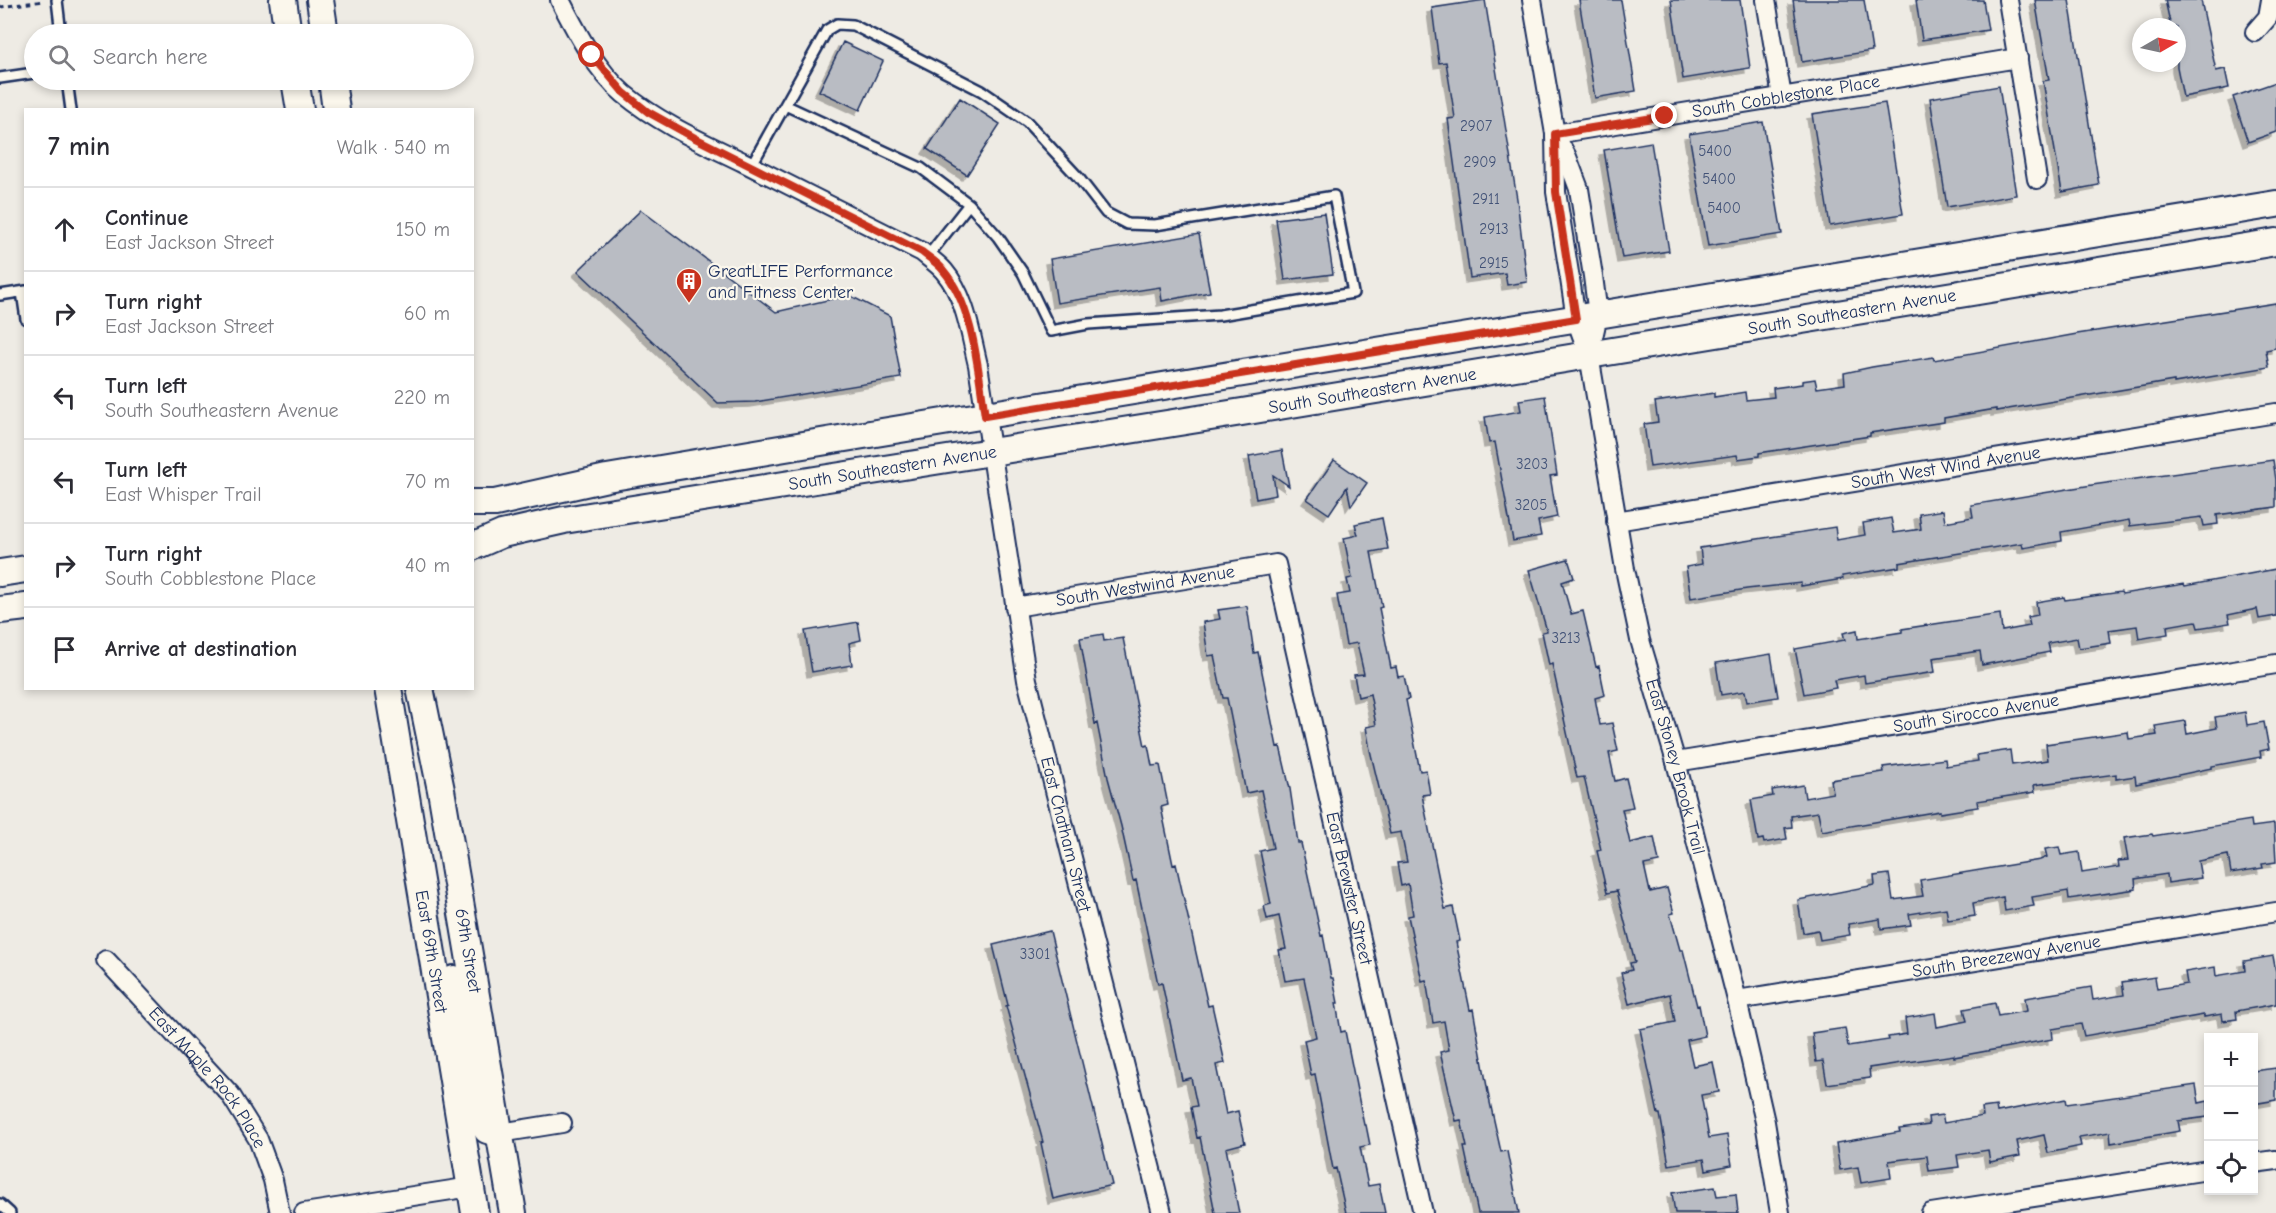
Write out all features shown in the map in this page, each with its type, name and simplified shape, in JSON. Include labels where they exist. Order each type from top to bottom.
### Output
[{"type":"main road","points":[[283,0],[287,24]]},
{"type":"main road","points":[[320,0],[324,24]]},
{"type":"main road","points":[[297,90],[300,108]]},
{"type":"main road","points":[[333,90],[336,108]]},
{"type":"main road","name":"South Southeastern Avenue","points":[[474,503],[495,503],[607,478],[2276,204]]},
{"type":"main road","name":"South Southeastern Avenue","points":[[474,546],[502,534],[564,520],[2276,242]]},
{"type":"main road","points":[[0,573],[24,569]]},
{"type":"main road","points":[[0,610],[24,607]]},
{"type":"main road","name":"East 69th Street","points":[[388,690],[475,1213]]},
{"type":"main road","name":"69th Street","points":[[420,690],[441,790],[513,1213]]},
{"type":"main road","points":[[418,871],[436,910],[448,947],[479,1117],[487,1130],[500,1133]]},
{"type":"main road","points":[[471,1187],[483,1189],[489,1196],[496,1213]]},
{"type":"street","name":"East Chatham Street","points":[[560,0],[576,31],[601,68],[623,92],[648,112],[922,252],[943,270],[956,289],[967,316],[978,365],[1015,607],[1035,716],[1162,1213]]},
{"type":"street","points":[[1532,0],[1555,134],[1579,189],[1589,355]]},
{"type":"street","points":[[1766,0],[1782,97]]},
{"type":"street","points":[[2008,0],[2037,179]]},
{"type":"street","points":[[2255,32],[2268,17],[2271,0]]},
{"type":"street","name":"South Cobblestone Place","points":[[1555,134],[2018,58]]},
{"type":"street","name":"East Stoney Brook Trail","points":[[1589,355],[1616,520],[1640,640],[1676,762],[1737,1000],[1765,1122],[1780,1213]]},
{"type":"street","name":"South West Wind Avenue","points":[[1616,520],[2276,413]]},
{"type":"street","name":"South Westwind Avenue","points":[[1015,607],[1276,564]]},
{"type":"street","name":"East Brewster Street","points":[[1276,564],[1423,1213]]},
{"type":"street","name":"South Sirocco Avenue","points":[[1676,762],[2276,664]]},
{"type":"street","name":"South Breezeway Avenue","points":[[1737,1000],[2276,912]]},
{"type":"street","name":"East Maple Rock Place","points":[[106,960],[230,1094],[258,1139],[273,1180],[280,1213]]},
{"type":"street","points":[[500,1133],[562,1123]]},
{"type":"street","points":[[2258,1162],[2276,1160]]},
{"type":"street","points":[[1931,1213],[2204,1171]]},
{"type":"street","points":[[304,1213],[471,1187]]},
{"type":"lane","points":[[57,0],[60,24]]},
{"type":"lane","points":[[751,166],[785,105],[827,30],[837,24],[853,25],[982,92],[1027,122],[1078,177],[1106,213],[1127,224],[1155,225],[1334,196],[1353,293],[1220,315],[1088,324],[1051,331],[1023,273],[998,237],[969,204],[921,168],[785,105]]},
{"type":"lane","points":[[0,78],[24,74]]},
{"type":"lane","points":[[68,90],[71,108]]},
{"type":"lane","points":[[928,256],[969,204]]},
{"type":"lane","points":[[0,295],[23,291]]},
{"type":"lane","points":[[0,1204],[10,1213]]},
{"type":"path","points":[[0,7],[48,0]]},
{"type":"building","points":[[1485,0],[1517,199],[1527,282],[1507,285],[1505,273],[1470,278],[1448,119],[1455,118],[1446,62],[1439,63],[1432,8]]},
{"type":"building","points":[[1579,0],[1621,0],[1636,91],[1595,98]]},
{"type":"building","points":[[1671,0],[1740,0],[1750,68],[1683,79]]},
{"type":"building","points":[[1793,0],[1864,0],[1872,51],[1802,62]]},
{"type":"building","points":[[1916,0],[1983,0],[1988,30],[1922,40]]},
{"type":"building","points":[[2035,0],[2069,0],[2099,185],[2062,192],[2043,81],[2049,80]]},
{"type":"building","points":[[2165,0],[2201,0],[2216,71],[2225,69],[2229,88],[2183,97],[2178,72],[2186,72],[2186,18],[2169,18]]},
{"type":"building","points":[[843,42],[883,61],[860,110],[819,91]]},
{"type":"building","points":[[2276,82],[2276,132],[2248,142],[2233,97]]},
{"type":"building","points":[[1999,86],[2016,195],[1947,207],[1930,98]]},
{"type":"building","points":[[960,98],[1000,124],[967,175],[927,149]]},
{"type":"building","points":[[1885,103],[1903,214],[1830,226],[1812,114]]},
{"type":"building","points":[[1763,122],[1782,234],[1708,246],[1689,134]]},
{"type":"building","points":[[1651,142],[1669,251],[1622,258],[1604,150]]},
{"type":"building","name":"GreatLIFE Performance and Fitness Center","points":[[641,210],[776,312],[849,295],[890,316],[901,378],[755,402],[718,403],[578,271]]},
{"type":"building","points":[[1324,213],[1333,274],[1285,280],[1276,219]]},
{"type":"building","points":[[1199,234],[1210,292],[1162,301],[1160,287],[1057,303],[1050,259]]},
{"type":"building","points":[[2276,303],[2276,348],[2266,350],[2269,367],[1944,418],[1944,422],[1759,453],[1759,456],[1738,459],[1737,455],[1650,467],[1644,424],[1658,422],[1655,402],[1714,393],[1714,397],[1745,392],[1746,400],[1774,397],[1773,388],[1802,384],[1802,381],[1815,379],[1817,388],[1845,384],[1844,373],[1872,367],[1933,357],[1934,360],[2077,334]]},
{"type":"building","points":[[1545,396],[1557,475],[1550,476],[1557,517],[1538,521],[1541,536],[1513,541],[1495,442],[1489,443],[1485,417],[1521,411],[1519,400]]},
{"type":"building","points":[[1282,450],[1289,486],[1273,475],[1276,495],[1256,499],[1249,456]]},
{"type":"building","points":[[1334,460],[1367,483],[1351,506],[1347,487],[1329,514],[1307,499]]},
{"type":"building","points":[[2273,460],[2276,507],[2217,515],[2218,524],[2204,526],[2202,517],[2130,526],[2129,520],[2061,532],[2062,541],[2023,548],[2022,543],[1899,563],[1899,567],[1842,576],[1843,579],[1801,586],[1801,583],[1691,598],[1686,567],[1702,564],[1700,548],[1835,527],[1837,540],[1865,535],[1863,523],[1891,518],[1894,533],[1921,529],[1919,514],[1943,510],[1945,522],[1973,517],[1971,505],[2092,485]]},
{"type":"building","points":[[1382,518],[1388,549],[1371,552],[1382,607],[1379,608],[1391,668],[1396,667],[1398,677],[1404,676],[1409,699],[1406,700],[1420,771],[1426,770],[1430,794],[1422,795],[1445,909],[1453,907],[1460,941],[1456,942],[1470,1010],[1473,1009],[1501,1152],[1507,1151],[1519,1213],[1478,1213],[1464,1147],[1467,1147],[1461,1120],[1456,1121],[1440,1052],[1449,1050],[1444,1021],[1433,1023],[1426,980],[1422,981],[1408,916],[1413,915],[1408,884],[1401,886],[1397,863],[1407,862],[1401,832],[1390,834],[1370,750],[1366,727],[1376,725],[1370,694],[1358,697],[1354,675],[1364,674],[1357,643],[1346,645],[1337,595],[1350,593],[1347,579],[1352,578],[1344,538],[1358,535],[1355,524]]},
{"type":"building","points":[[1568,559],[1574,578],[1562,582],[1571,614],[1583,611],[1596,667],[1599,666],[1605,695],[1595,698],[1600,725],[1612,723],[1618,751],[1609,753],[1615,781],[1626,778],[1633,807],[1622,809],[1630,843],[1654,837],[1659,862],[1644,865],[1650,892],[1667,888],[1674,913],[1670,914],[1680,950],[1683,950],[1697,1006],[1699,1005],[1705,1036],[1687,1040],[1693,1066],[1713,1062],[1719,1092],[1701,1095],[1709,1138],[1727,1135],[1732,1165],[1706,1170],[1704,1159],[1669,1165],[1660,1114],[1658,1114],[1640,1029],[1675,1022],[1670,994],[1629,1004],[1621,973],[1632,970],[1630,963],[1635,962],[1617,891],[1607,893],[1597,851],[1601,850],[1584,777],[1577,778],[1552,664],[1549,665],[1542,632],[1547,631],[1529,570]]},
{"type":"building","points":[[2276,569],[2276,616],[2259,619],[2257,609],[2228,615],[2230,623],[2198,628],[2196,621],[2167,626],[2168,634],[2139,639],[2137,626],[2109,630],[2111,643],[2079,648],[2077,638],[2048,643],[2050,652],[1982,665],[1980,651],[1933,658],[1935,672],[1865,683],[1864,675],[1834,680],[1836,688],[1804,694],[1795,649],[1845,640],[1843,633],[1857,630],[1858,639],[1902,632],[1902,629],[2000,614],[2002,631],[2030,626],[2028,617],[2038,615],[2036,602],[2064,597],[2065,600],[2121,592],[2122,594],[2184,584],[2185,586]]},
{"type":"building","points":[[1247,606],[1254,653],[1258,652],[1277,747],[1280,746],[1290,789],[1298,843],[1301,843],[1321,936],[1323,935],[1331,978],[1333,978],[1341,1032],[1345,1031],[1364,1125],[1366,1125],[1370,1145],[1360,1147],[1368,1186],[1379,1184],[1385,1213],[1346,1213],[1336,1168],[1333,1169],[1315,1074],[1311,1075],[1304,1040],[1316,1037],[1304,978],[1285,981],[1279,950],[1286,949],[1279,916],[1267,919],[1264,906],[1271,904],[1260,851],[1273,848],[1261,790],[1246,793],[1227,698],[1223,698],[1214,655],[1208,656],[1203,622],[1220,619],[1218,610]]},
{"type":"building","points":[[858,622],[861,640],[849,643],[852,665],[812,672],[805,631]]},
{"type":"building","points":[[1103,634],[1104,641],[1123,638],[1145,746],[1148,745],[1152,766],[1160,765],[1168,805],[1161,807],[1173,865],[1176,864],[1208,1006],[1212,1005],[1225,1063],[1216,1065],[1226,1114],[1238,1111],[1245,1143],[1226,1148],[1239,1213],[1215,1213],[1200,1137],[1197,1138],[1191,1107],[1197,1106],[1191,1078],[1182,1080],[1162,983],[1158,984],[1136,880],[1133,881],[1097,723],[1095,724],[1080,638]]},
{"type":"building","points":[[1771,654],[1778,697],[1747,702],[1745,691],[1721,695],[1716,663]]},
{"type":"building","points":[[2245,712],[2247,725],[2264,722],[2269,749],[2260,751],[2261,757],[2136,784],[2135,776],[2116,779],[2116,774],[2034,785],[2035,792],[1977,801],[1978,807],[1940,813],[1940,811],[1822,831],[1818,812],[1791,816],[1792,827],[1785,828],[1787,839],[1764,843],[1763,839],[1758,840],[1751,800],[1773,796],[1772,790],[1803,785],[1805,798],[1833,793],[1831,780],[1884,772],[1883,767],[1945,759],[1946,766],[1978,761],[1977,755],[2010,750],[2012,765],[2048,760],[2046,744],[2128,732],[2129,739],[2157,735],[2155,726],[2185,721],[2187,734],[2217,728],[2215,717]]},
{"type":"building","points":[[2251,820],[2252,827],[2274,824],[2276,862],[2262,864],[2263,868],[2231,873],[2228,855],[2198,861],[2201,878],[2168,883],[2167,874],[2135,879],[2136,889],[2069,899],[2068,891],[2032,897],[2034,906],[2005,911],[2003,897],[1973,903],[1975,916],[1948,920],[1946,908],[1909,914],[1911,925],[1881,929],[1880,919],[1848,924],[1850,935],[1820,940],[1818,930],[1803,933],[1798,900],[1875,885],[1874,876],[1889,874],[1893,900],[1923,896],[1920,880],[2040,860],[2047,857],[2045,849],[2059,847],[2061,855],[2079,852],[2082,873],[2119,867],[2118,861],[2128,860],[2124,838],[2152,834],[2153,836]]},
{"type":"building","points":[[1050,931],[1112,1185],[1053,1199],[1041,1143],[1043,1142],[1006,1006],[1008,1005],[993,945]]},
{"type":"building","points":[[2273,956],[2276,972],[2276,1004],[2236,1011],[2237,1019],[2223,1021],[2222,1014],[2204,1017],[2204,1015],[2084,1036],[2081,1024],[2052,1029],[2053,1039],[1954,1057],[1954,1055],[1869,1068],[1870,1078],[1827,1084],[1823,1061],[1816,1062],[1812,1033],[1845,1028],[1848,1046],[1889,1040],[1888,1037],[1907,1034],[1905,1018],[1935,1013],[1937,1027],[1967,1021],[1964,1009],[1995,1003],[1998,1016],[2027,1011],[2025,998],[2091,987],[2093,1000],[2124,995],[2122,982],[2155,977],[2157,989],[2187,984],[2185,972],[2215,967],[2216,976],[2245,971],[2244,961]]},
{"type":"building","points":[[2276,1068],[2276,1100],[2258,1103],[2258,1070]]},
{"type":"building","points":[[2196,1085],[2199,1103],[2204,1102],[2204,1118],[2178,1121],[2180,1131],[2111,1143],[2110,1132],[2079,1137],[2081,1146],[2048,1153],[2044,1135],[2017,1141],[2020,1156],[1990,1162],[1988,1150],[1957,1155],[1959,1167],[1929,1171],[1927,1156],[1889,1161],[1891,1178],[1861,1183],[1858,1167],[1840,1170],[1836,1143],[1929,1125],[1928,1117],[1942,1115],[1944,1123],[1983,1116],[1982,1108],[1996,1106],[1997,1112],[2066,1099],[2067,1104]]},
{"type":"building","points":[[1715,1187],[1717,1196],[1736,1194],[1738,1213],[1675,1213],[1672,1193]]},
{"type":"place","name":"GreatLIFE Performance and Fitness Center","points":[[689,304]]},
{"type":"route","points":[[592,55],[623,92],[648,112],[922,252],[943,270],[956,289],[967,316],[978,365],[985,416],[1576,319],[1556,192],[1555,134],[1665,116]]}]
